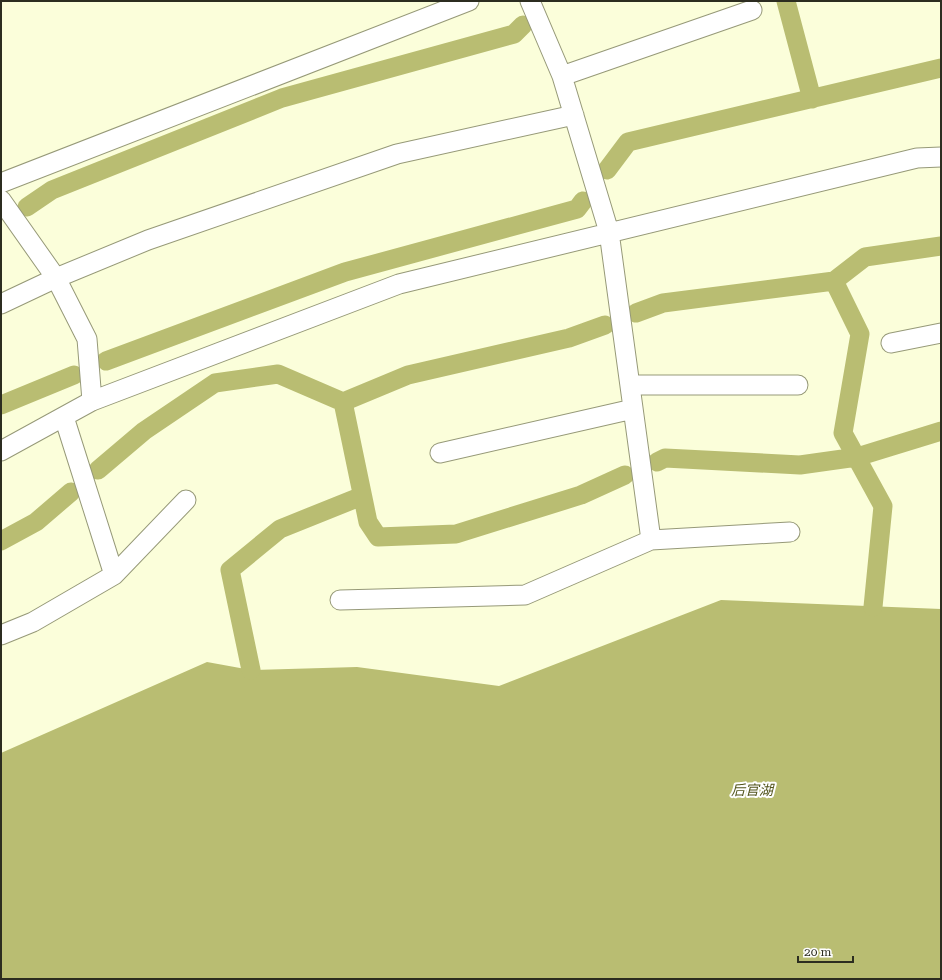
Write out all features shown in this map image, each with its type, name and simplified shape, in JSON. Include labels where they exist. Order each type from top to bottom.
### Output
[{"type":"street","points":[[1,183],[468,1]]},
{"type":"street","points":[[530,1],[562,76],[609,232],[651,540]]},
{"type":"street","points":[[562,76],[752,10]]},
{"type":"street","points":[[1,304],[56,278],[148,240],[397,154],[574,115]]},
{"type":"street","points":[[1,451],[92,402],[399,284],[917,158],[941,157]]},
{"type":"street","points":[[1,200],[56,278],[87,338],[92,402]]},
{"type":"street","points":[[891,343],[941,333]]},
{"type":"street","points":[[630,386],[798,385]]},
{"type":"street","points":[[440,453],[633,409]]},
{"type":"street","points":[[64,417],[114,574]]},
{"type":"street","points":[[1,636],[34,622],[114,574],[186,500]]},
{"type":"street","points":[[340,600],[525,595],[651,540],[790,532]]},
{"type":"water","name":"后官湖","points":[[721,600],[941,609],[941,979],[1,979],[1,753],[207,662],[251,670],[357,667],[499,686]]},
{"type":"waterway","points":[[786,1],[812,99]]},
{"type":"waterway","points":[[27,207],[52,190],[282,98],[514,34],[523,25]]},
{"type":"waterway","points":[[607,170],[628,142],[941,68]]},
{"type":"waterway","points":[[106,361],[345,272],[577,209],[583,201]]},
{"type":"waterway","points":[[636,313],[663,303],[834,281],[865,257],[941,246]]},
{"type":"waterway","points":[[834,281],[860,334],[843,433],[883,506],[873,607]]},
{"type":"waterway","points":[[343,402],[408,375],[569,338],[605,325]]},
{"type":"waterway","points":[[98,470],[144,431],[215,383],[278,374],[343,402],[368,522],[378,537],[456,534],[581,495],[625,475]]},
{"type":"waterway","points":[[1,405],[74,375]]},
{"type":"waterway","points":[[657,462],[665,458],[800,465],[857,457],[941,431]]},
{"type":"waterway","points":[[1,541],[36,522],[71,492]]},
{"type":"waterway","points":[[251,670],[230,570],[280,529],[362,496]]}]
